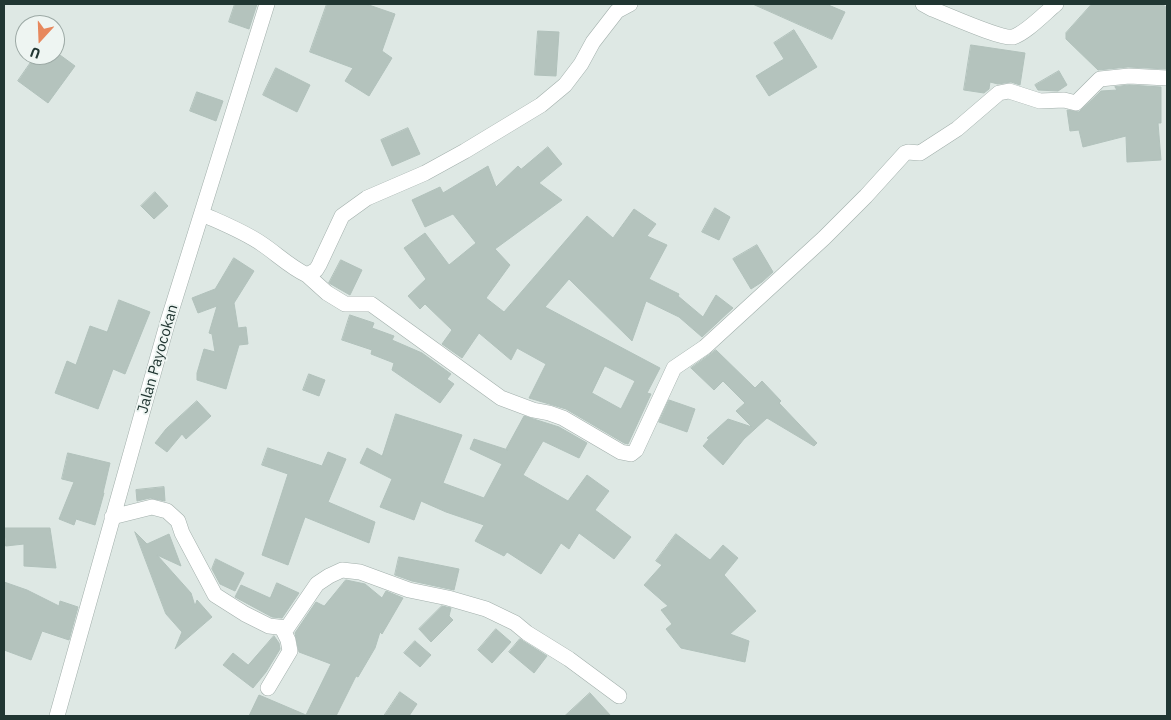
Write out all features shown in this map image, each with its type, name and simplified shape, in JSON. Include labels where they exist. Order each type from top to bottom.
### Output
[{"type":"street","name":"Jalan Payocokan","points":[[58,716],[168,321],[266,4]]},
{"type":"street","points":[[307,275],[316,270],[320,265],[342,216],[367,198],[425,173],[541,105],[565,85],[616,11],[630,4]]},
{"type":"street","points":[[923,4],[985,29],[1011,37],[1021,33],[1056,4]]},
{"type":"street","points":[[202,214],[242,232],[262,244],[295,269],[307,275],[326,293],[344,304],[371,304],[501,398],[533,410],[563,418],[621,452],[631,454],[636,450],[674,368],[705,347],[824,238],[866,196],[904,153],[917,153],[927,148],[957,129],[1000,93],[1009,92],[1040,102],[1064,100],[1076,103],[1100,79],[1130,76],[1167,78]]},
{"type":"street","points":[[112,517],[152,507],[167,511],[178,521],[182,533],[215,595],[245,614],[269,626],[286,628],[317,584],[329,576],[342,570],[360,572],[409,590],[448,598],[486,609],[515,623],[527,634],[569,659],[620,696]]},
{"type":"street","points":[[268,688],[290,651],[288,640],[282,628]]},
{"type":"building","points":[[235,4],[257,4],[249,29],[229,22]]},
{"type":"building","points":[[327,4],[366,4],[395,14],[382,51],[392,58],[369,96],[345,81],[353,68],[310,52]]},
{"type":"building","points":[[753,4],[826,4],[845,12],[832,39]]},
{"type":"building","points":[[1092,4],[1162,4],[1167,8],[1167,69],[1128,67],[1098,70],[1066,39],[1066,33]]},
{"type":"building","points":[[794,30],[817,67],[769,96],[756,76],[784,59],[774,43]]},
{"type":"building","points":[[538,31],[559,32],[556,76],[535,75]]},
{"type":"building","points":[[971,45],[1025,53],[1020,85],[1011,82],[998,84],[990,82],[989,89],[984,93],[964,90]]},
{"type":"building","points":[[65,59],[75,66],[48,103],[18,81],[29,65],[65,65]]},
{"type":"building","points":[[276,68],[310,85],[297,112],[263,95]]},
{"type":"building","points":[[1059,71],[1067,85],[1058,91],[1038,90],[1035,85]]},
{"type":"building","points":[[1129,85],[1161,87],[1161,123],[1158,123],[1161,160],[1127,162],[1126,136],[1083,147],[1079,130],[1070,131],[1067,110],[1079,112],[1101,91],[1117,90],[1115,87]]},
{"type":"building","points":[[197,92],[223,101],[216,121],[190,111]]},
{"type":"building","points":[[408,128],[420,154],[392,166],[381,140]]},
{"type":"building","points":[[548,147],[562,164],[539,183],[562,200],[495,249],[510,265],[486,298],[504,312],[587,216],[613,238],[634,209],[656,224],[647,236],[667,245],[649,279],[679,294],[678,296],[703,317],[716,295],[733,308],[702,337],[679,317],[646,301],[632,341],[569,279],[545,307],[660,368],[647,393],[651,394],[628,444],[566,409],[529,398],[546,364],[517,348],[511,360],[479,333],[462,358],[442,344],[452,330],[425,304],[420,309],[408,296],[426,279],[404,248],[425,233],[449,265],[476,243],[453,214],[425,227],[412,200],[440,187],[443,193],[488,166],[496,187],[518,166],[521,169]],"holes":[[[605,366],[635,381],[621,409],[592,393]]]},
{"type":"building","points":[[155,192],[168,206],[154,219],[141,206]]},
{"type":"building","points":[[715,208],[730,217],[719,240],[702,232]]},
{"type":"building","points":[[757,245],[773,272],[751,289],[733,259]]},
{"type":"building","points":[[234,258],[254,271],[234,303],[238,328],[246,327],[248,344],[239,345],[226,389],[197,380],[197,373],[204,349],[215,352],[212,334],[209,333],[217,306],[198,313],[192,298],[215,289]]},
{"type":"building","points":[[341,260],[362,270],[350,295],[329,283]]},
{"type":"building","points":[[119,300],[150,312],[125,374],[113,369],[98,409],[55,393],[67,361],[76,365],[90,326],[107,332]]},
{"type":"building","points":[[350,315],[374,323],[372,328],[394,336],[392,340],[422,353],[451,374],[447,379],[454,384],[440,403],[392,370],[394,363],[371,354],[372,350],[342,340]]},
{"type":"building","points":[[716,350],[755,388],[762,381],[781,401],[779,403],[817,443],[814,446],[767,418],[744,439],[723,465],[703,446],[709,439],[707,438],[728,419],[752,427],[736,411],[745,403],[723,381],[714,390],[691,368]]},
{"type":"building","points":[[309,374],[325,380],[319,396],[303,390]]},
{"type":"building","points":[[669,400],[695,409],[687,432],[659,422]]},
{"type":"building","points":[[197,401],[211,416],[186,439],[182,434],[167,452],[155,443],[166,429]]},
{"type":"building","points":[[396,414],[462,435],[443,483],[484,498],[502,464],[470,449],[474,439],[508,450],[506,449],[524,416],[559,427],[587,443],[579,458],[543,441],[523,475],[568,501],[587,475],[609,491],[595,510],[631,537],[614,559],[579,533],[569,549],[561,543],[541,574],[507,552],[504,556],[475,541],[484,525],[421,501],[414,520],[380,507],[392,479],[360,463],[367,448],[382,456]]},
{"type":"building","points":[[268,448],[322,466],[328,452],[346,459],[328,502],[375,522],[369,543],[305,517],[288,565],[262,555],[288,474],[262,465]]},
{"type":"building","points":[[68,453],[110,463],[95,525],[76,519],[74,525],[59,519],[74,482],[62,479]]},
{"type":"building","points":[[164,487],[165,501],[150,498],[137,501],[136,490]]},
{"type":"building","points":[[4,528],[50,528],[56,568],[24,566],[24,544],[6,546]]},
{"type":"building","points":[[135,532],[147,544],[169,534],[181,566],[157,555],[191,593],[195,606],[197,600],[212,617],[175,649],[182,632],[166,614]]},
{"type":"building","points":[[676,534],[710,560],[723,545],[738,558],[724,575],[756,611],[730,634],[749,641],[745,662],[681,648],[666,629],[672,624],[661,610],[668,606],[644,585],[662,565],[656,561]]},
{"type":"building","points":[[399,557],[459,569],[454,590],[412,581],[395,575]]},
{"type":"building","points":[[216,559],[244,573],[235,591],[220,584],[212,569]]},
{"type":"building","points":[[346,580],[365,584],[382,598],[386,591],[403,598],[382,634],[380,632],[375,648],[358,677],[356,676],[336,716],[249,716],[259,695],[306,715],[331,664],[299,652],[295,633],[316,602],[324,606]]},
{"type":"building","points":[[4,582],[27,590],[59,606],[60,601],[78,607],[69,640],[42,631],[31,660],[4,650]]},
{"type":"building","points":[[277,583],[299,593],[282,618],[272,617],[235,597],[241,585],[270,598]]},
{"type":"building","points":[[442,606],[451,608],[449,616],[453,620],[431,642],[419,629]]},
{"type":"building","points":[[496,629],[511,642],[492,663],[478,650]]},
{"type":"building","points":[[274,636],[279,643],[280,649],[266,672],[253,688],[223,665],[233,653],[248,665]]},
{"type":"building","points":[[520,639],[547,656],[534,673],[509,652]]},
{"type":"building","points":[[415,641],[431,655],[420,667],[404,653]]},
{"type":"building","points":[[400,692],[417,704],[409,716],[384,716]]},
{"type":"building","points":[[590,693],[611,716],[565,716]]}]
